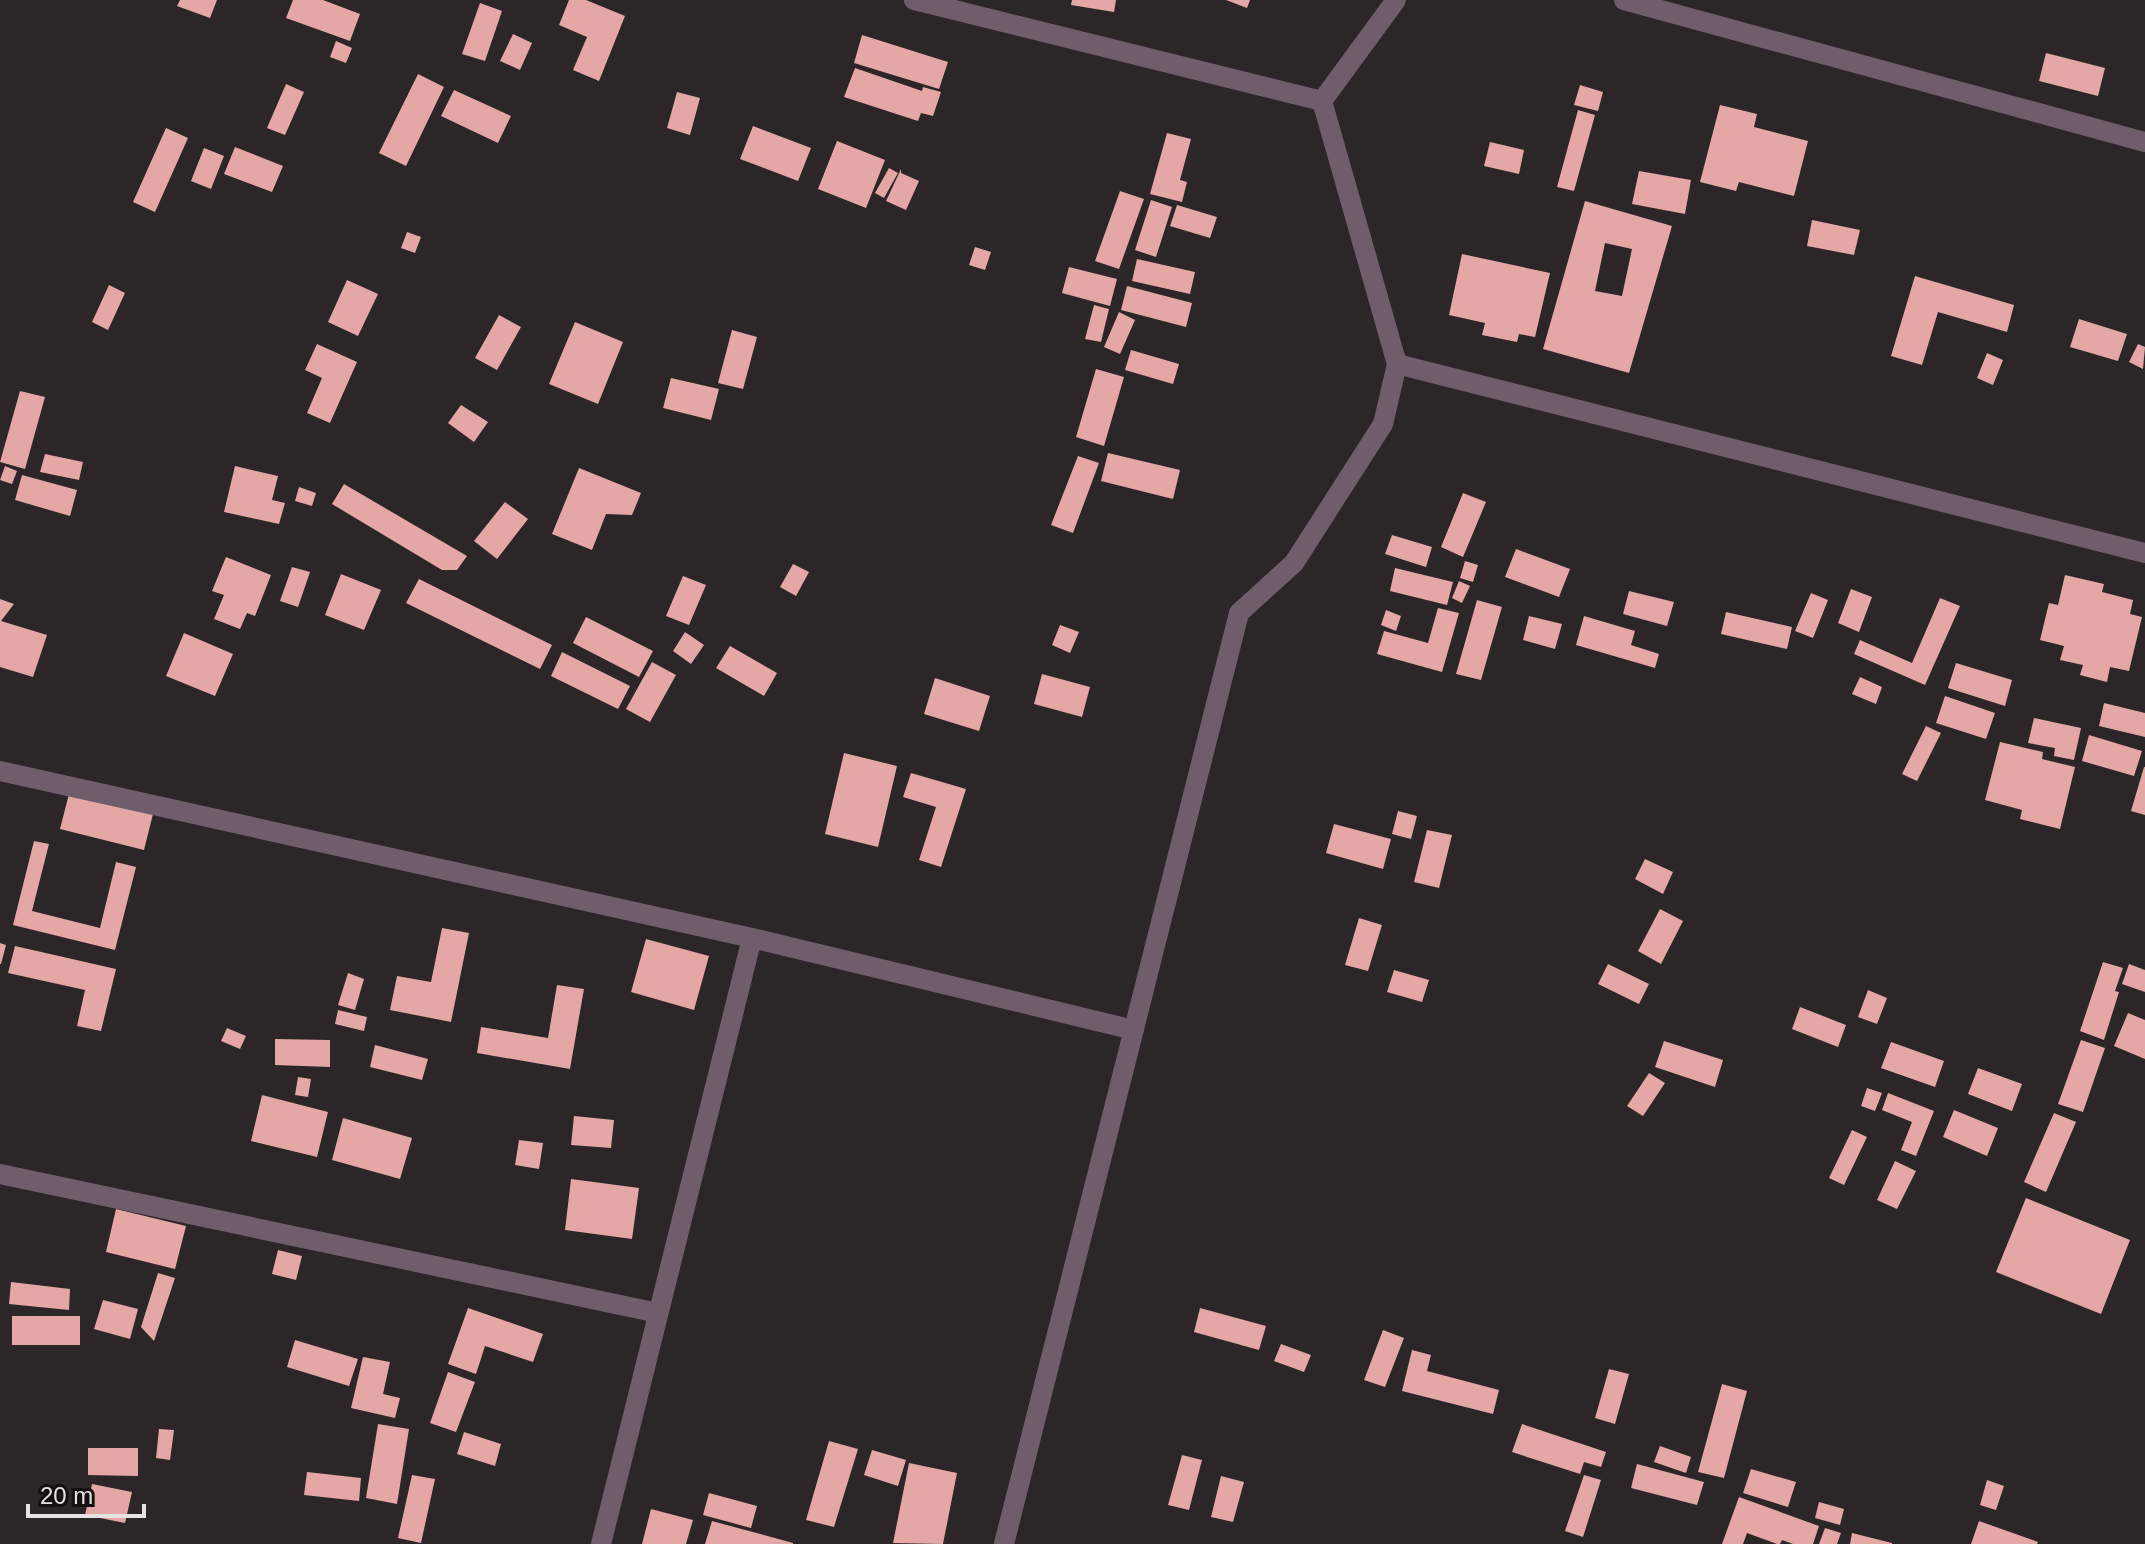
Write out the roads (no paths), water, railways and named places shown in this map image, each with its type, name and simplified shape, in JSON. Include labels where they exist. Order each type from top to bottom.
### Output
[{"type":"street","points":[[914,0],[951,4],[1322,101]]},
{"type":"street","points":[[1322,101],[1396,0]]},
{"type":"street","points":[[1624,0],[2145,142]]},
{"type":"street","points":[[1004,1544],[1239,613],[1294,563],[1359,462],[1383,424],[1397,364],[1322,101]]},
{"type":"street","points":[[1397,364],[2145,553]]},
{"type":"street","points":[[0,771],[752,938],[1134,1030]]},
{"type":"street","points":[[601,1544],[752,938]]},
{"type":"street","points":[[0,1174],[658,1313]]}]
